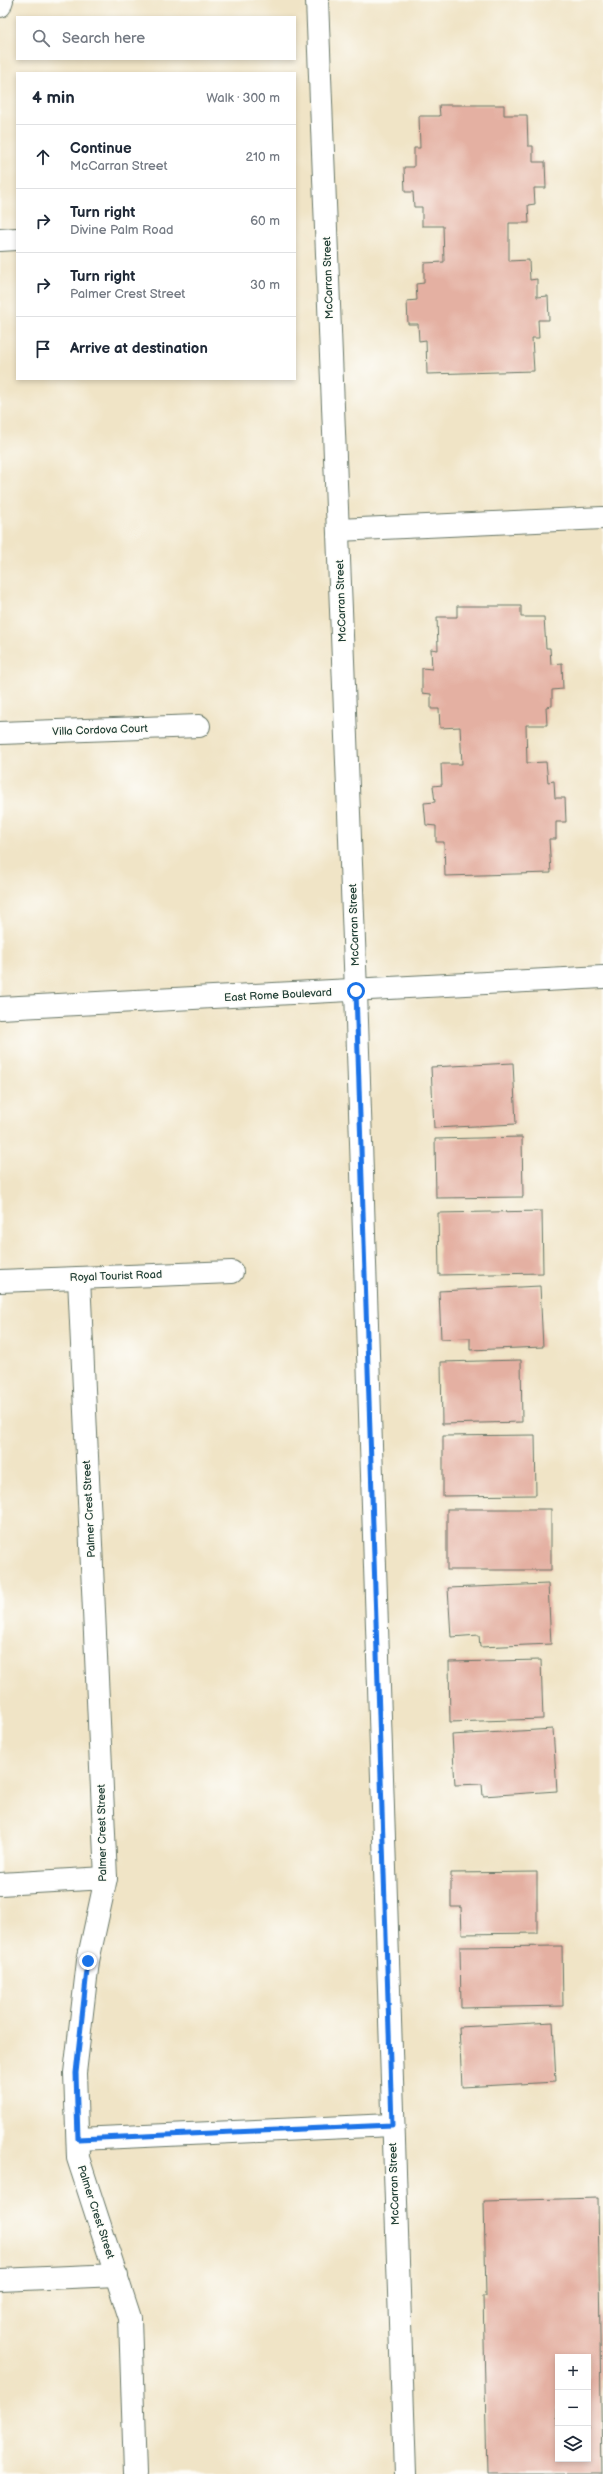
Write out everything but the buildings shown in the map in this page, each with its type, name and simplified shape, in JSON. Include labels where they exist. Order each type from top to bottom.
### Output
[{"type":"street","points":[[0,6],[2,0]]},
{"type":"street","name":"McCarran Street","points":[[316,0],[356,991],[392,2125],[405,2474]]},
{"type":"street","points":[[0,240],[16,239]]},
{"type":"street","points":[[338,530],[603,518]]},
{"type":"street","name":"Villa Cordova Court","points":[[0,733],[199,726]]},
{"type":"street","name":"East Rome Boulevard","points":[[0,1008],[356,991],[603,977]]},
{"type":"street","name":"Royal Tourist Road","points":[[0,1281],[232,1272]]},
{"type":"street","name":"Palmer Crest Street","points":[[79,1278],[106,1878],[88,1961],[76,2073],[78,2158],[130,2318],[135,2474]]},
{"type":"street","points":[[0,1884],[106,1878]]},
{"type":"street","points":[[78,2139],[392,2125]]},
{"type":"street","points":[[0,2280],[117,2275]]},
{"type":"route","points":[[88,1961],[76,2073],[78,2139],[392,2125],[356,991]]}]
